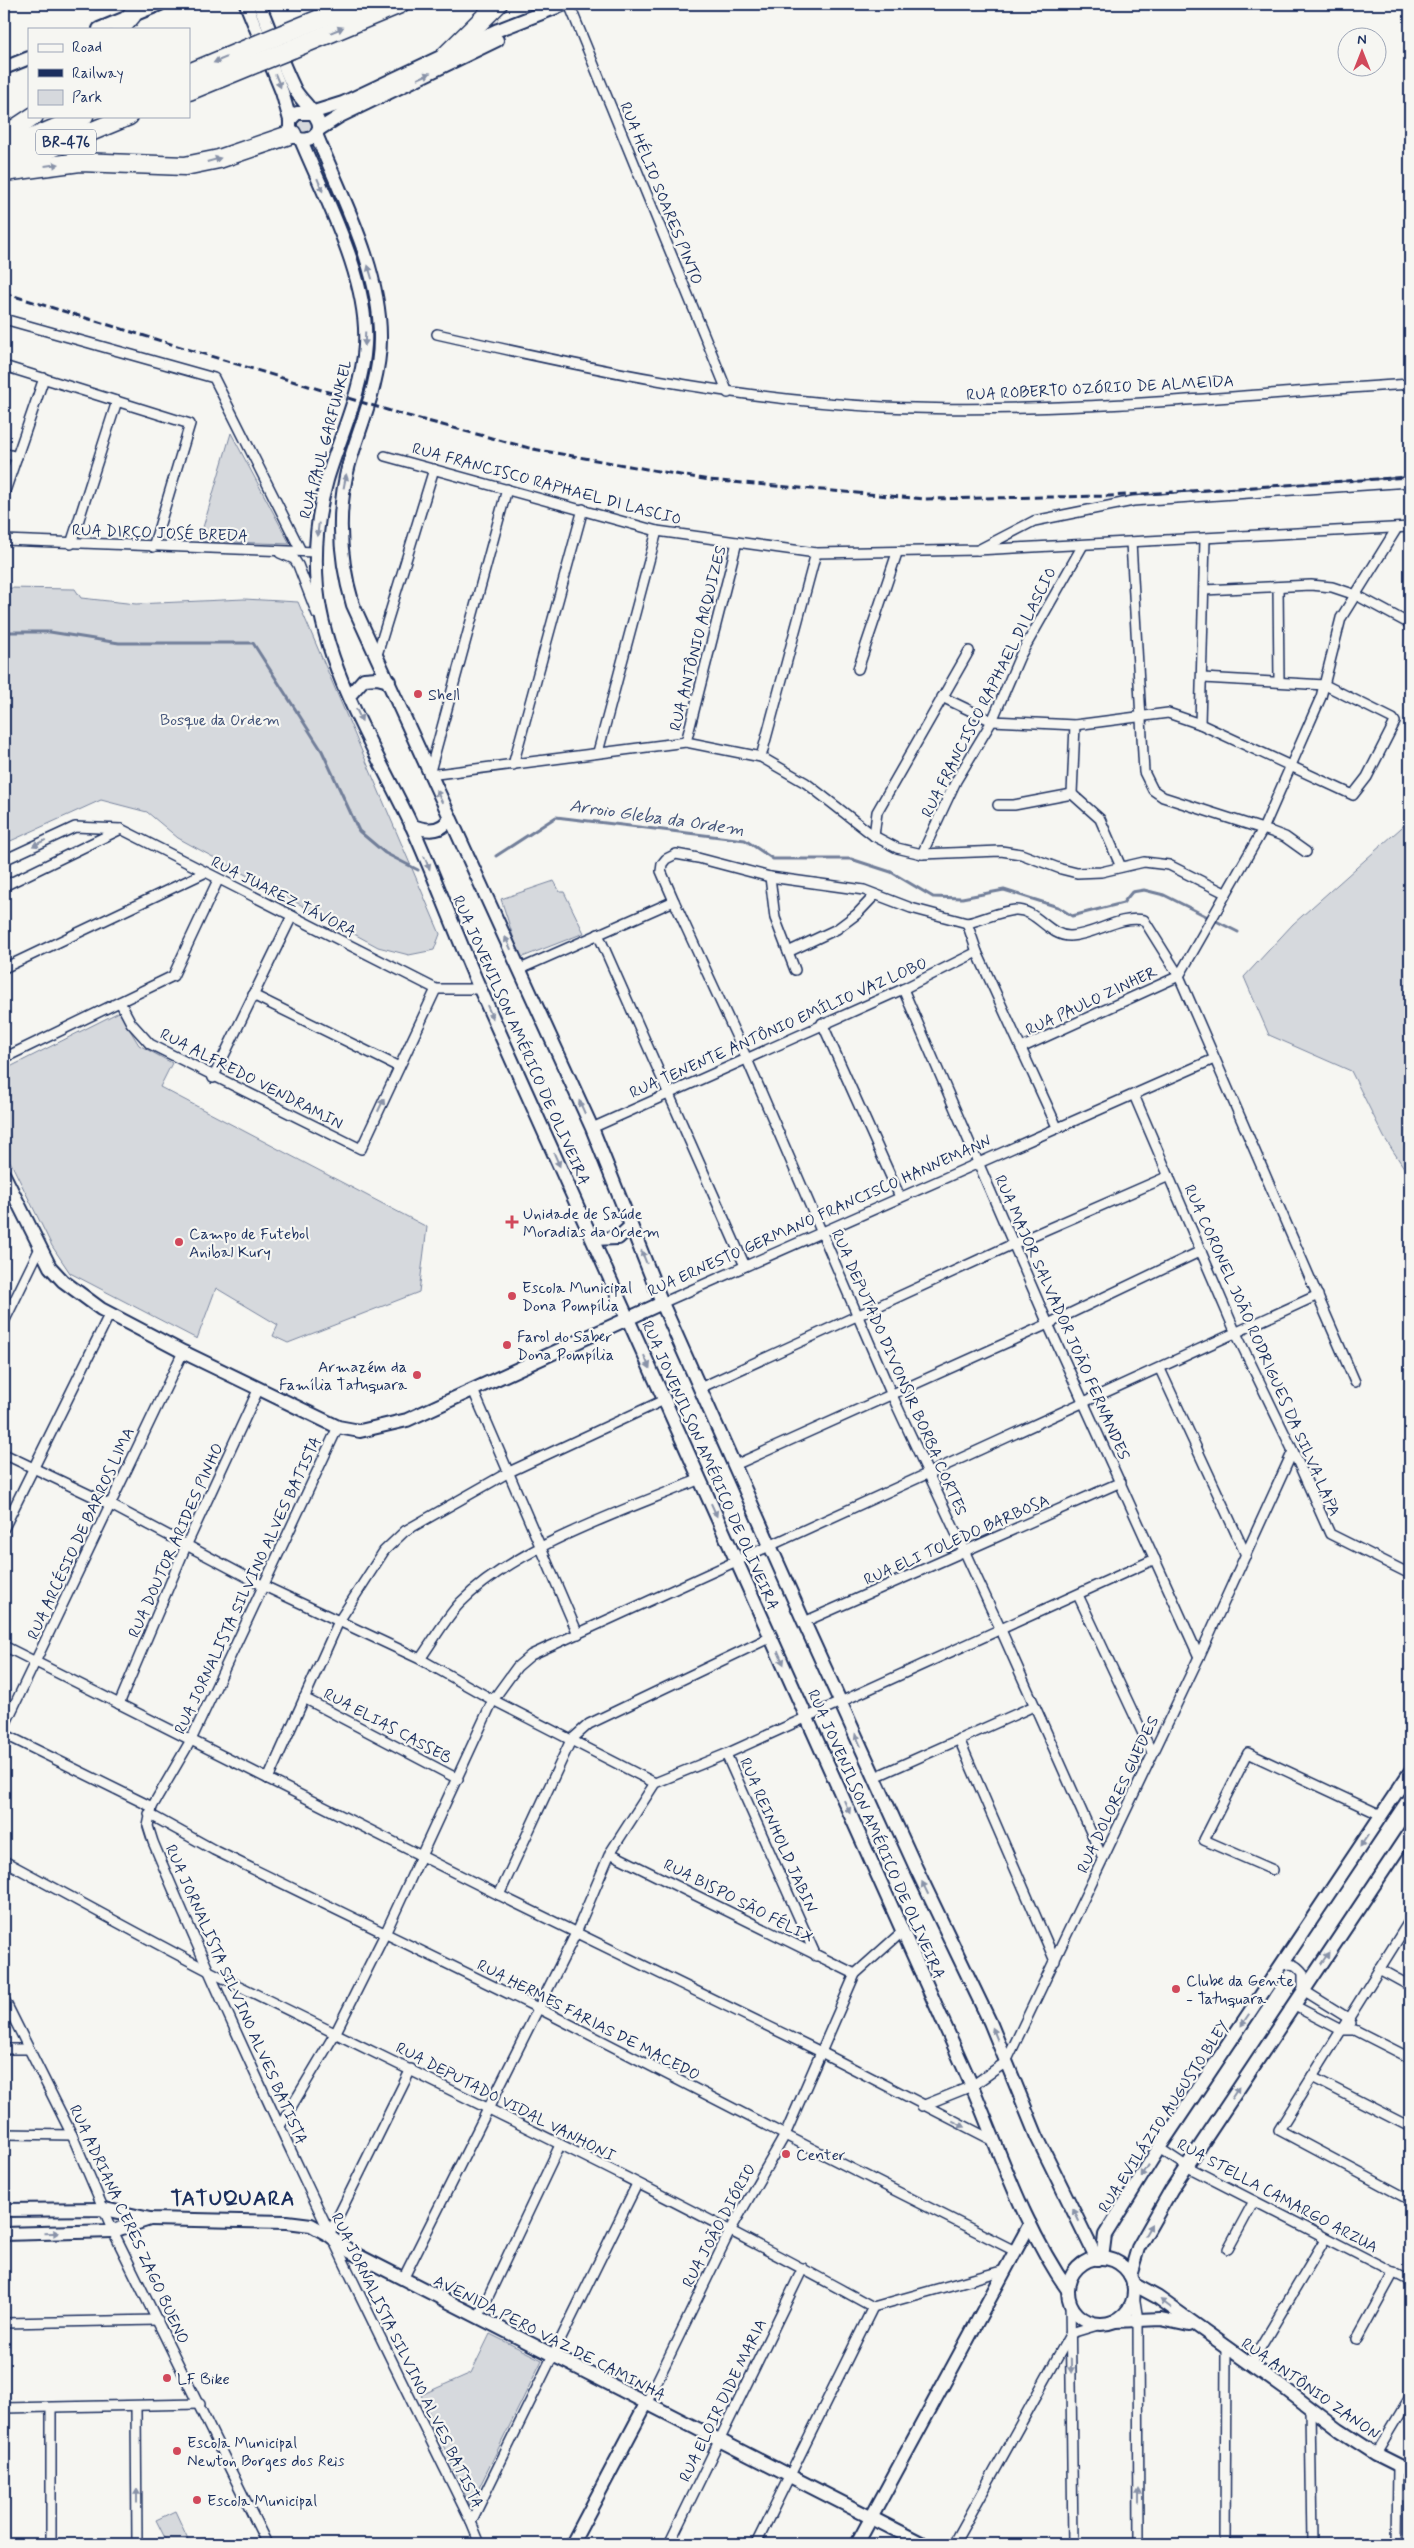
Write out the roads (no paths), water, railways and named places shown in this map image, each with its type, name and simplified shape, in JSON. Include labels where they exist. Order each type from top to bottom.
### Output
[{"type":"highway","points":[[288,41],[356,4]]},
{"type":"highway","points":[[190,90],[254,55],[288,41],[400,4]]},
{"type":"highway","points":[[448,60],[498,4]]},
{"type":"highway","points":[[121,28],[132,15]]},
{"type":"highway","points":[[190,73],[254,55]]},
{"type":"highway","points":[[4,136],[31,118]]},
{"type":"highway","name":"BR-476","points":[[4,150],[79,118]]},
{"type":"highway","name":"BR-476","points":[[4,170],[124,118]]},
{"type":"highway","points":[[4,170],[80,162],[185,166],[219,159],[295,131]]},
{"type":"main road","points":[[101,28],[160,4]]},
{"type":"main road","name":"RUA PAUL GARFUNKEL","points":[[246,4],[282,92],[295,131],[358,279],[365,329],[365,347],[358,386],[323,497],[316,552],[317,588],[326,638]]},
{"type":"main road","points":[[259,4],[294,88],[318,120],[317,132]]},
{"type":"main road","points":[[448,60],[343,103],[311,112],[297,113],[295,131],[309,139],[347,112],[448,60],[498,30],[566,4]]},
{"type":"main road","points":[[4,68],[28,58]]},
{"type":"main road","name":"RUA PAUL GARFUNKEL","points":[[317,132],[370,270],[380,322],[380,348],[376,374],[350,462],[342,500],[340,534],[342,564]]},
{"type":"main road","name":"RUA JOVENILSON AMÉRICO DE OLIVEIRA","points":[[342,564],[353,605],[376,658],[389,681],[429,775],[592,1128],[662,1302],[804,1622],[990,2022],[1038,2137],[1085,2234],[1099,2258]]},
{"type":"main road","name":"RUA JOVENILSON AMÉRICO DE OLIVEIRA","points":[[326,638],[350,696],[411,825],[480,989],[627,1318],[904,1931],[1030,2224],[1048,2261],[1069,2295]]},
{"type":"main road","points":[[350,696],[364,679],[376,678],[389,681]]},
{"type":"main road","points":[[411,825],[423,830],[436,830],[447,822],[450,817]]},
{"type":"main road","name":"RUA ERNESTO GERMANO FRANCISCO HANNEMANN","points":[[4,1175],[50,1267],[63,1281],[110,1313],[183,1352],[338,1427],[360,1432],[407,1420],[662,1302]]},
{"type":"main road","points":[[593,1239],[618,1238],[631,1226]]},
{"type":"main road","name":"RUA EVILÁZIO AUGUSTO BLEY","points":[[1099,2258],[1105,2234],[1159,2148],[1410,1772]]},
{"type":"main road","points":[[1132,2285],[1118,2263],[1099,2258],[1088,2261],[1074,2273],[1069,2295],[1074,2310],[1081,2317],[1101,2324],[1115,2321],[1131,2306],[1132,2285],[1138,2248],[1186,2166],[1410,1832]]},
{"type":"main road","name":"AVENIDA PERO VAZ DE CAMINHA","points":[[4,2210],[105,2209],[150,2219],[287,2222],[311,2225],[330,2235],[351,2252],[402,2279],[923,2544]]},
{"type":"main road","name":"AVENIDA PERO VAZ DE CAMINHA","points":[[4,2234],[113,2231],[150,2219]]},
{"type":"main road","points":[[857,2544],[1030,2224]]},
{"type":"main road","points":[[1085,2234],[1105,2234]]},
{"type":"main road","name":"RUA ANTÔNIO ZANON","points":[[1132,2285],[1157,2297],[1196,2327],[1376,2454],[1410,2471]]},
{"type":"main road","name":"RUA ANTÔNIO ZANON","points":[[1115,2321],[1161,2319],[1196,2327]]},
{"type":"main road","name":"RUA JOÃO DIÓRIO","points":[[572,2544],[646,2404]]},
{"type":"street","name":"RUA HÉLIO SOARES PINTO","points":[[566,4],[728,393]]},
{"type":"street","points":[[4,319],[214,378],[301,551]]},
{"type":"street","name":"RUA ROBERTO OZÓRIO DE ALMEIDA","points":[[437,334],[626,376],[728,393],[881,406],[1001,409],[1410,384]]},
{"type":"street","points":[[4,366],[190,424],[153,547]]},
{"type":"street","points":[[4,494],[44,378]]},
{"type":"street","points":[[71,544],[117,401]]},
{"type":"street","points":[[4,453],[17,457]]},
{"type":"street","name":"RUA FRANCISCO RAPHAEL DI LASCIO","points":[[385,456],[583,509],[657,531],[816,553],[897,553],[977,550],[1034,521],[1133,501],[1410,482]]},
{"type":"street","points":[[376,658],[434,469]]},
{"type":"street","points":[[507,489],[429,775],[686,742],[761,757],[806,783],[874,836],[897,848],[922,854],[1001,851],[1021,854],[1060,869],[1077,873],[1101,872],[1144,862],[1169,865],[1225,893]]},
{"type":"street","points":[[513,765],[583,509]]},
{"type":"street","points":[[977,550],[1410,527]]},
{"type":"street","name":"RUA PAULO ZINHER","points":[[1021,1048],[1179,976],[1214,911],[1263,829],[1292,766],[1325,685],[1335,636],[1341,618],[1397,528]]},
{"type":"street","points":[[598,752],[657,531]]},
{"type":"street","points":[[1200,724],[1203,678],[1205,538]]},
{"type":"street","name":"RUA DIRÇO JOSÉ BREDA","points":[[4,540],[316,552]]},
{"type":"street","name":"RUA ANTÔNIO ARQUIZES","points":[[686,742],[737,542]]},
{"type":"street","points":[[1132,542],[1144,772],[1153,790],[1163,797],[1285,837],[1306,852]]},
{"type":"street","name":"RUA FRANCISCO RAPHAEL DI LASCIO","points":[[922,854],[956,781],[992,720],[1020,656],[1083,545]]},
{"type":"street","name":"RUA JOVENILSON AMÉRICO DE OLIVEIRA","points":[[273,551],[287,555],[298,564],[326,638]]},
{"type":"street","points":[[761,757],[816,553]]},
{"type":"street","points":[[858,669],[897,553]]},
{"type":"street","points":[[1278,587],[1278,680]]},
{"type":"street","points":[[1204,590],[1332,587],[1356,595],[1410,624]]},
{"type":"street","points":[[874,836],[877,812],[969,651]]},
{"type":"street","points":[[942,697],[992,720],[1075,725],[1112,722],[1168,713],[1200,724],[1350,794],[1356,794],[1367,777],[1394,722],[1393,718],[1325,685],[1278,680],[1203,678]]},
{"type":"street","points":[[1072,794],[1075,725]]},
{"type":"street","points":[[998,805],[1014,805],[1072,794]]},
{"type":"street","points":[[1072,794],[1100,819],[1121,867]]},
{"type":"street","name":"RUA JUAREZ TÁVORA","points":[[4,860],[75,827],[121,829],[204,873],[436,988],[480,989]]},
{"type":"street","points":[[4,886],[121,829]]},
{"type":"street","name":"RUA DEPUTADO DIVONSIR BORBA CORTES","points":[[770,877],[676,854],[666,859],[662,864],[661,871],[746,1057],[891,1393],[1001,1630],[1102,1857]]},
{"type":"street","points":[[4,968],[204,873]]},
{"type":"street","points":[[795,970],[775,918],[770,877],[844,886],[911,908],[967,923],[1016,910],[1027,913],[1055,934],[1067,936],[1081,935],[1121,920],[1144,920],[1179,976],[1355,1382]]},
{"type":"street","points":[[4,1058],[173,976],[218,880]]},
{"type":"street","points":[[788,952],[837,929],[876,895]]},
{"type":"street","points":[[520,969],[674,901]]},
{"type":"street","points":[[213,1078],[292,916]]},
{"type":"street","points":[[967,923],[977,952],[1057,1127]]},
{"type":"street","points":[[598,934],[745,1266]]},
{"type":"street","name":"RUA TENENTE ANTÔNIO EMÍLIO VAZ LOBO","points":[[592,1128],[746,1057],[903,988],[977,952]]},
{"type":"street","points":[[253,995],[399,1067],[436,988]]},
{"type":"street","name":"RUA MAJOR SALVADOR JOÃO FERNANDES","points":[[903,988],[1048,1324],[1200,1657]]},
{"type":"street","name":"RUA ALFREDO VENDRAMIN","points":[[120,1002],[131,1023],[150,1044],[213,1078],[361,1149],[399,1067]]},
{"type":"street","points":[[822,1023],[900,1197]]},
{"type":"street","name":"RUA ERNESTO GERMANO FRANCISCO HANNEMANN","points":[[662,1302],[1214,1059]]},
{"type":"street","name":"RUA CORONEL JOÃO RODRIGUES DA SILVA LAPA","points":[[1134,1095],[1237,1334],[1294,1451],[1330,1534],[1410,1574]]},
{"type":"street","points":[[700,1388],[858,1317],[1013,1244],[1169,1176]]},
{"type":"street","points":[[4,1322],[40,1248]]},
{"type":"street","points":[[735,1465],[891,1393],[1048,1324],[1201,1251]]},
{"type":"street","points":[[280,2126],[336,2032],[385,1934],[493,1700],[517,1667],[531,1655],[770,1544],[1237,1334],[1318,1295]]},
{"type":"street","points":[[4,1528],[110,1313]]},
{"type":"street","name":"RUA ARCÉSIO DE BARROS LIMA","points":[[4,1727],[36,1662],[108,1504],[183,1352]]},
{"type":"street","points":[[1160,1369],[1246,1555]]},
{"type":"street","name":"RUA DOUTOR ARIDES PINHO","points":[[119,1704],[186,1546],[259,1388]]},
{"type":"street","points":[[473,1390],[578,1634]]},
{"type":"street","points":[[268,1779],[340,1621],[384,1551],[406,1531],[509,1472],[664,1400]]},
{"type":"street","name":"RUA JORNALISTA SILVINO ALVES BATISTA","points":[[338,1427],[262,1585],[191,1740],[151,1810],[148,1826],[206,1969],[330,2235],[471,2522],[480,2544]]},
{"type":"street","name":"RUA DOLORES GUEDES","points":[[922,2106],[972,2086],[1006,2062],[1056,1961],[1102,1857],[1200,1657],[1294,1451]]},
{"type":"street","points":[[4,1454],[108,1504],[262,1585],[420,1659],[493,1700],[656,1784]]},
{"type":"street","points":[[420,1659],[459,1604],[477,1588],[541,1546],[700,1479]]},
{"type":"street","name":"RUA ELI TOLEDO BARBOSA","points":[[804,1622],[1121,1482]]},
{"type":"street","points":[[402,2279],[486,2108],[576,1933],[610,1853],[656,1784],[1155,1559]]},
{"type":"street","points":[[1078,1595],[1152,1753]]},
{"type":"street","points":[[499,1895],[571,1740],[589,1724],[771,1637]]},
{"type":"street","points":[[4,1646],[499,1895],[821,2052],[922,2106],[996,2142]]},
{"type":"street","name":"RUA ELIAS CASSEB","points":[[304,1698],[458,1779]]},
{"type":"street","points":[[875,1777],[1034,1706]]},
{"type":"street","name":"RUA HERMES FARIAS DE MACEDO","points":[[4,1734],[151,1810],[214,1850],[538,2008],[1016,2251]]},
{"type":"street","points":[[960,1739],[1056,1961]]},
{"type":"street","name":"RUA REINHOLD JABIN","points":[[726,1754],[816,1956]]},
{"type":"street","points":[[1273,1870],[1204,1840],[1248,1754],[1381,1815]]},
{"type":"street","name":"RUA BISPO SÃO FÉLIX","points":[[610,1853],[855,1974]]},
{"type":"street","name":"RUA DEPUTADO VIDAL VANHONI","points":[[4,1861],[206,1969],[336,2032],[637,2184],[802,2268],[873,2307]]},
{"type":"street","points":[[1410,1920],[1279,2130],[1410,2200]]},
{"type":"street","name":"RUA JOÃO DIÓRIO","points":[[646,2404],[730,2232],[785,2135],[855,1974],[904,1931]]},
{"type":"street","points":[[1282,1965],[1291,1963],[1298,1966],[1303,1972],[1303,1990],[1348,2018],[1355,2030]]},
{"type":"street","points":[[1379,1969],[1410,1986]]},
{"type":"street","name":"RUA ADRIANA CERES ZAGO BUENO","points":[[4,1999],[72,2135],[113,2231],[200,2404],[267,2544]]},
{"type":"street","points":[[1293,2005],[1341,2030],[1355,2030],[1410,2058]]},
{"type":"street","points":[[4,2049],[29,2049]]},
{"type":"street","points":[[330,2235],[411,2070]]},
{"type":"street","points":[[1312,2077],[1410,2127]]},
{"type":"street","points":[[4,2134],[72,2135]]},
{"type":"street","points":[[478,2318],[560,2145]]},
{"type":"street","name":"RUA STELLA CAMARGO ARZUA","points":[[1159,2148],[1186,2166],[1410,2281]]},
{"type":"street","points":[[471,2522],[637,2184]]},
{"type":"street","points":[[1228,2249],[1254,2201]]},
{"type":"street","points":[[1250,2364],[1325,2239]]},
{"type":"street","name":"RUA ELOIR DIDE MARIA","points":[[669,2544],[802,2268]]},
{"type":"street","points":[[756,2544],[873,2307],[1005,2270]]},
{"type":"street","points":[[1357,2339],[1394,2272]]},
{"type":"street","points":[[1132,2285],[1138,2320],[1139,2544]]},
{"type":"street","points":[[1069,2295],[1073,2544]]},
{"type":"street","points":[[4,2323],[158,2320]]},
{"type":"street","points":[[954,2544],[1071,2333],[1101,2324]]},
{"type":"street","points":[[1225,2544],[1226,2348]]},
{"type":"street","points":[[1376,2454],[1410,2397]]},
{"type":"street","points":[[4,2408],[136,2407],[200,2404]]},
{"type":"street","points":[[136,2407],[137,2544]]},
{"type":"street","points":[[51,2408],[52,2544]]},
{"type":"street","points":[[1310,2408],[1312,2544]]},
{"type":"street","points":[[1397,2544],[1398,2465]]},
{"type":"waterway","name":"Arroio Gleba da Ordem","points":[[4,632],[50,632],[119,643],[253,643],[322,751],[359,831],[385,853],[418,870]]},
{"type":"waterway","name":"Arroio Gleba da Ordem","points":[[496,856],[556,817],[745,840],[773,859],[851,859],[891,872],[933,897],[962,898],[1004,890],[1058,907],[1072,916],[1123,903],[1132,892],[1144,890],[1164,895],[1238,932]]},
{"type":"railway","points":[[4,293],[397,413],[533,449],[709,480],[924,499],[1110,496],[1410,477]]},
{"type":"place","name":"Shell","points":[[418,694]]},
{"type":"place","name":"Unidade de Saúde Moradias da Ordem","points":[[512,1222]]},
{"type":"place","name":"Campo de Futebol Anibal Kury","points":[[179,1242]]},
{"type":"place","name":"Escola Municipal Dona Pompília","points":[[512,1296]]},
{"type":"place","name":"Farol do Saber Dona Pompília","points":[[507,1345]]},
{"type":"place","name":"Armazém da Família Tatuquara","points":[[417,1375]]},
{"type":"place","name":"Clube da Gente - Tatuquara","points":[[1176,1989]]},
{"type":"place","name":"Center","points":[[786,2154]]},
{"type":"place","name":"LF Bike","points":[[167,2378]]},
{"type":"place","name":"Escola Municipal Newton Borges dos Reis","points":[[177,2451]]},
{"type":"place","name":"Escola Municipal","points":[[197,2500]]},
{"type":"district","name":"TATUQUARA","points":[[233,2198]]},
{"type":"park label","name":"Bosque da Ordem","points":[[220,719]]}]
